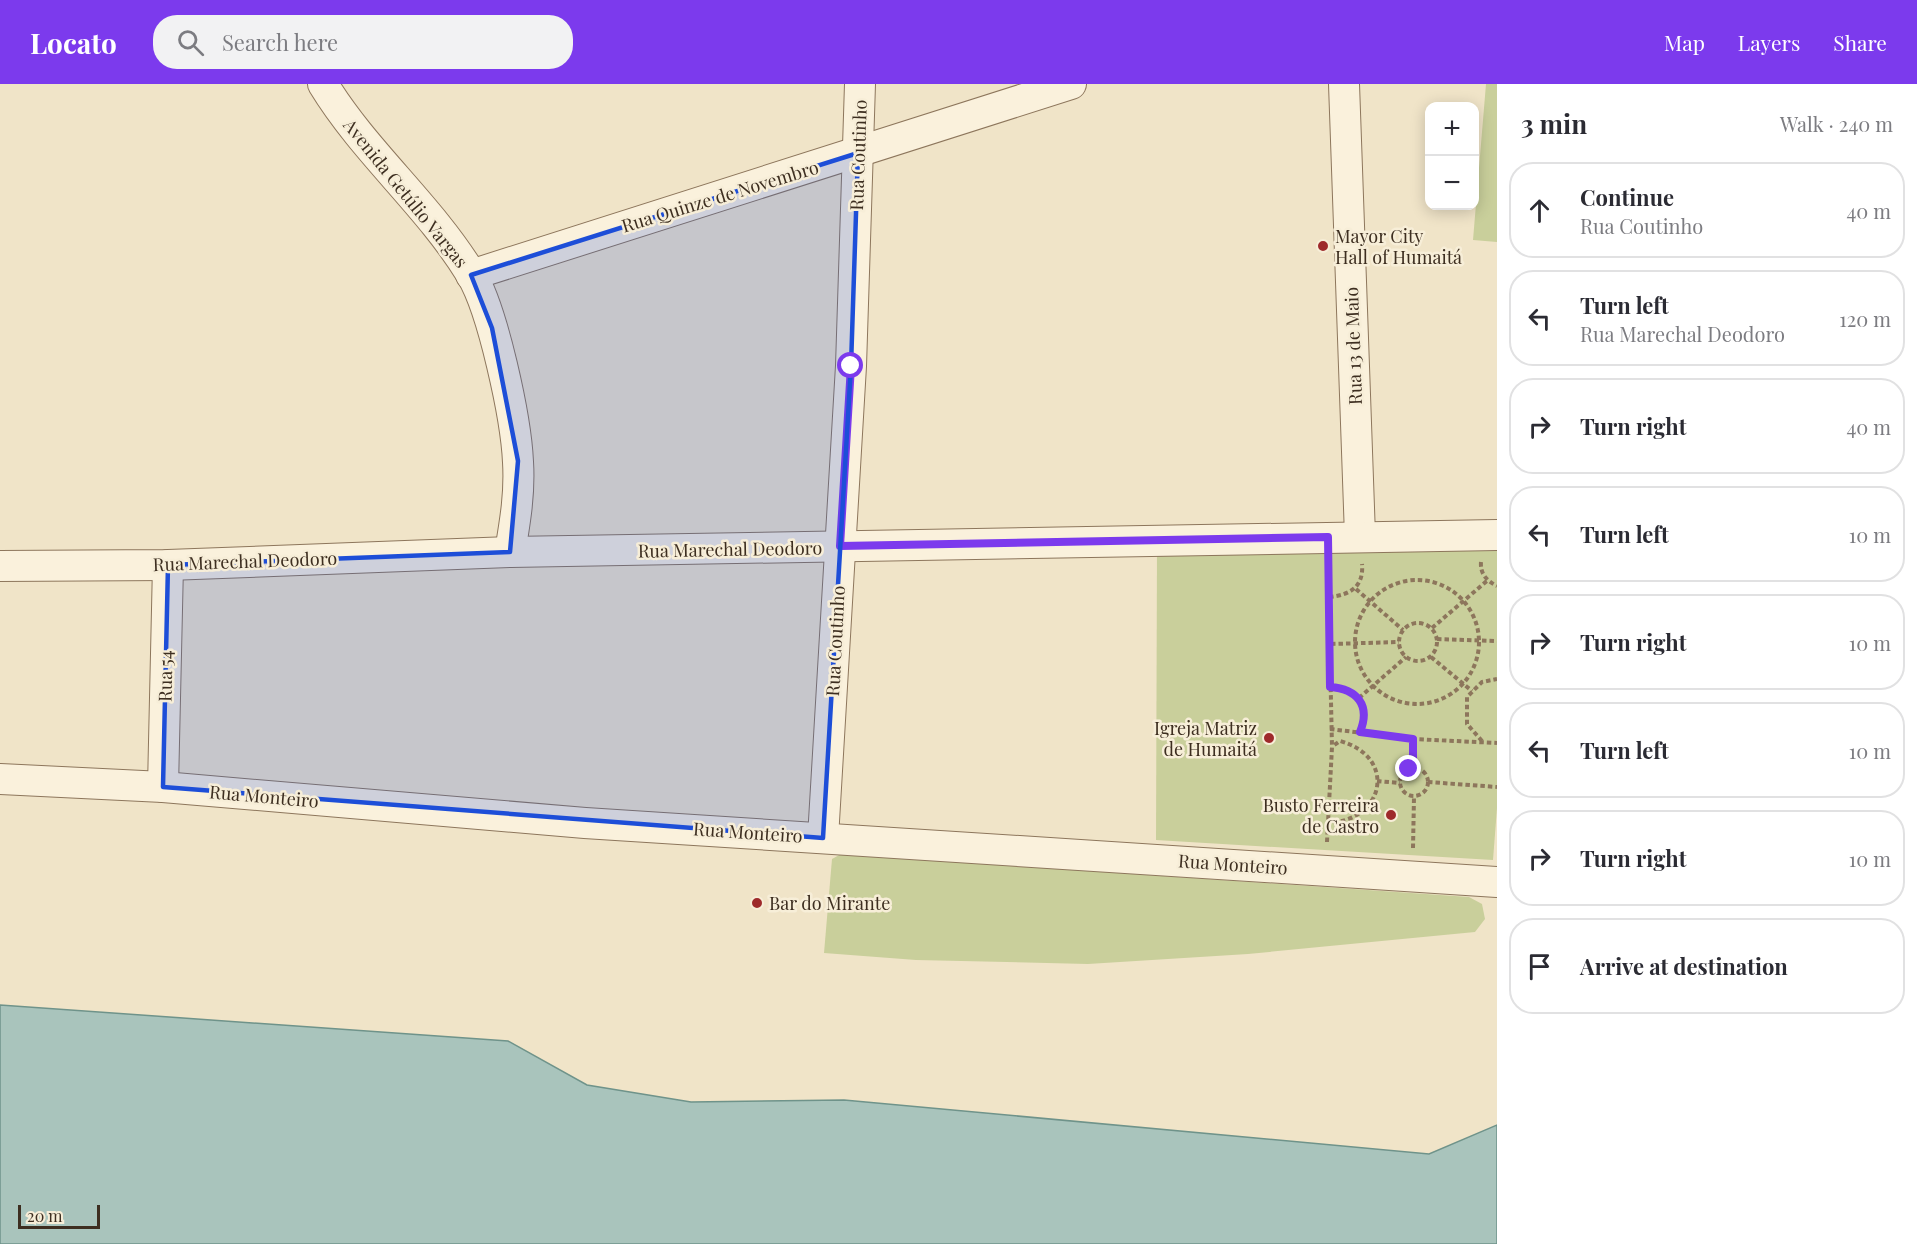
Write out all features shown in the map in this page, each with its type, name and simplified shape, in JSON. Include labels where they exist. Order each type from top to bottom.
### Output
[{"type":"street","name":"Avenida Getúlio Vargas","points":[[323,84],[338,109],[423,209],[471,274],[492,328],[518,461],[517,510],[510,552]]},
{"type":"street","name":"Rua Coutinho","points":[[823,838],[851,366],[860,84]]},
{"type":"street","name":"Rua Quinze de Novembro","points":[[471,274],[1071,84]]},
{"type":"street","name":"Rua 13 de Maio","points":[[1344,84],[1360,536]]},
{"type":"street","name":"Rua Marechal Deodoro","points":[[0,566],[168,565],[510,552],[1497,535]]},
{"type":"street","name":"Rua 54","points":[[163,787],[168,565]]},
{"type":"street","name":"Rua Monteiro","points":[[0,779],[163,787],[585,823],[1497,882]]},
{"type":"path","points":[[1329,597],[1342,596],[1356,589],[1363,572],[1360,536]]},
{"type":"path","points":[[1328,537],[1332,747],[1326,823],[1328,871]]},
{"type":"path","points":[[1422,580],[1449,589],[1465,600],[1475,616],[1481,639],[1476,666],[1464,685],[1441,700],[1416,704],[1393,699],[1373,685],[1359,665],[1355,643],[1357,622],[1369,601],[1392,585],[1422,580]]},
{"type":"path","points":[[1432,628],[1488,580]]},
{"type":"path","points":[[1356,589],[1403,630]]},
{"type":"path","points":[[1414,623],[1427,624],[1432,628],[1437,639],[1437,648],[1431,657],[1421,662],[1406,657],[1399,642],[1403,630],[1414,623]]},
{"type":"path","points":[[1437,639],[1497,641]]},
{"type":"path","points":[[1331,644],[1399,642]]},
{"type":"path","points":[[1359,698],[1406,657]]},
{"type":"path","points":[[1431,657],[1472,691]]},
{"type":"path","points":[[1485,742],[1472,731],[1465,716],[1467,697],[1482,682],[1497,679]]},
{"type":"path","points":[[1330,687],[1353,692],[1359,698],[1365,711],[1360,732]]},
{"type":"path","points":[[1330,729],[1413,739],[1497,743]]},
{"type":"path","points":[[1413,739],[1413,768]]},
{"type":"path","points":[[1326,823],[1350,820],[1358,816],[1371,802],[1377,781],[1372,760],[1360,748],[1340,741],[1332,747]]},
{"type":"path","points":[[1413,768],[1425,773],[1428,782],[1425,790],[1414,796],[1406,794],[1400,783],[1402,774],[1413,768]]},
{"type":"path","points":[[1377,781],[1400,783]]},
{"type":"path","points":[[1428,782],[1497,787]]},
{"type":"path","points":[[1413,876],[1414,796]]},
{"type":"highlighted area","points":[[858,153],[851,366],[823,838],[163,787],[168,565],[510,552],[518,461],[492,328],[471,275]]},
{"type":"green space","points":[[1486,84],[1497,84],[1497,242],[1473,240],[1476,210],[1479,210],[1479,168]]},
{"type":"green space","points":[[1497,542],[1497,808],[1493,860],[1156,840],[1157,548]]},
{"type":"green space","points":[[841,854],[1469,897],[1482,904],[1485,919],[1475,932],[1248,954],[1088,964],[916,960],[824,953],[832,859]]},
{"type":"water","points":[[0,1005],[508,1041],[587,1085],[691,1102],[844,1100],[1429,1154],[1497,1125],[1497,1244],[0,1244]]},
{"type":"place","name":"Mayor City Hall of Humaitá","points":[[1323,246]]},
{"type":"place","name":"Igreja Matriz de Humaitá","points":[[1269,738]]},
{"type":"place","name":"Busto Ferreira de Castro","points":[[1391,815]]},
{"type":"place","name":"Bar do Mirante","points":[[757,903]]},
{"type":"route","points":[[851,366],[840,546],[1328,537],[1330,687],[1353,692],[1361,700],[1365,711],[1364,724],[1360,732],[1413,739],[1413,768],[1409,769]]}]
